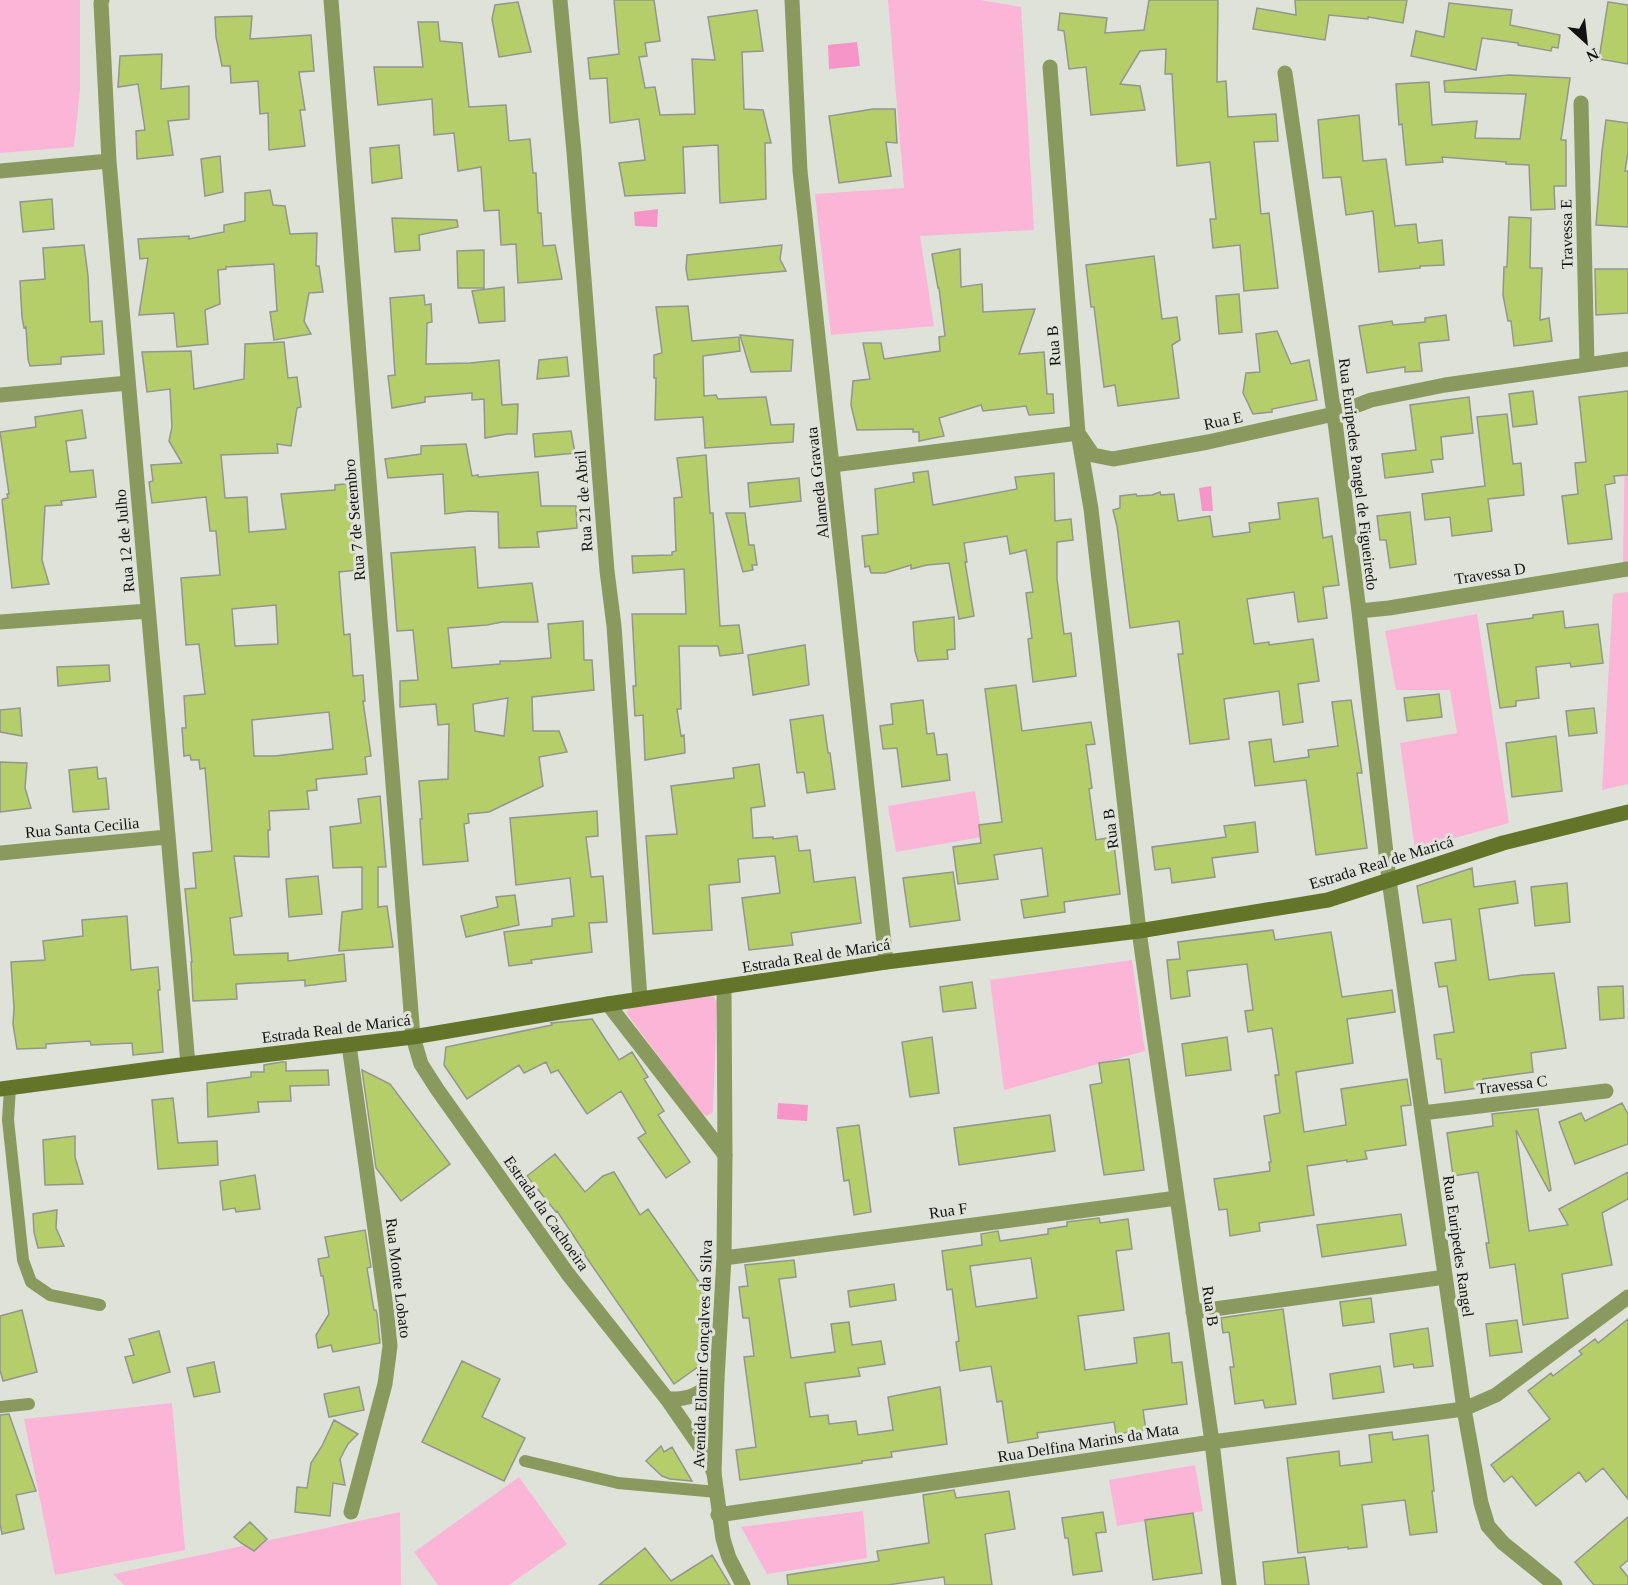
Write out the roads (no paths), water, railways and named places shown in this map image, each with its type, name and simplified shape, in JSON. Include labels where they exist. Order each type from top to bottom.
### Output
[{"type":"main road","name":"Estrada Real de Maricá","points":[[5,1088],[413,1037],[608,1004],[886,962],[1139,931],[1328,900],[1503,843],[1628,812]]},
{"type":"street","name":"Rua 7 de Setembro","points":[[331,0],[413,1037]]},
{"type":"street","name":"Rua 21 de Abril","points":[[560,0],[607,571],[614,626],[640,999]]},
{"type":"street","name":"Alameda Gravata","points":[[792,0],[800,171],[886,962]]},
{"type":"street","name":"Rua 12 de Julho","points":[[102,7],[109,161],[188,1064]]},
{"type":"street","name":"Rua B","points":[[1050,67],[1078,433],[1091,509],[1139,931],[1212,1442],[1229,1585]]},
{"type":"street","name":"Rua Euripedes Pangel de Figueiredo","points":[[1285,73],[1334,414],[1389,880]]},
{"type":"street","name":"Travessa E","points":[[1581,104],[1587,364]]},
{"type":"street","points":[[0,171],[109,161]]},
{"type":"street","name":"Rua E","points":[[1078,433],[1093,455],[1113,459],[1208,442],[1334,414],[1371,400],[1445,385],[1628,359]]},
{"type":"street","points":[[0,395],[128,383]]},
{"type":"street","points":[[833,465],[1078,433]]},
{"type":"street","name":"Travessa D","points":[[1359,611],[1628,569]]},
{"type":"street","points":[[0,622],[147,611]]},
{"type":"street","name":"Rua Santa Cecilia","points":[[0,854],[41,848],[167,837]]},
{"type":"street","name":"Rua Euripedes Rangel","points":[[1389,880],[1464,1409],[1481,1503],[1488,1526],[1503,1543],[1555,1585]]},
{"type":"street","name":"Avenida Elomir Gonçalves da Silva","points":[[724,987],[724,1258],[714,1473],[723,1539],[729,1558],[743,1585]]},
{"type":"street","points":[[608,1004],[725,1155]]},
{"type":"street","name":"Estrada da Cachoeira","points":[[413,1037],[421,1064],[437,1089],[568,1274],[667,1399],[697,1441],[714,1473]]},
{"type":"street","name":"Rua Monte Lobato","points":[[349,1045],[390,1347],[385,1384],[351,1512]]},
{"type":"street","name":"Travessa C","points":[[1422,1113],[1606,1091]]},
{"type":"street","name":"Rua F","points":[[724,1258],[1177,1198]]},
{"type":"street","points":[[1193,1312],[1445,1277]]},
{"type":"street","name":"Rua Delfina Marins da Mata","points":[[718,1515],[1212,1442],[1464,1409],[1496,1395],[1628,1298]]},
{"type":"street","points":[[667,1399],[690,1398],[717,1379]]},
{"type":"lane","points":[[5,1088],[23,1260],[31,1282],[50,1295],[99,1305]]},
{"type":"lane","points":[[0,1407],[29,1404]]},
{"type":"lane","points":[[525,1461],[618,1483],[717,1492]]}]
